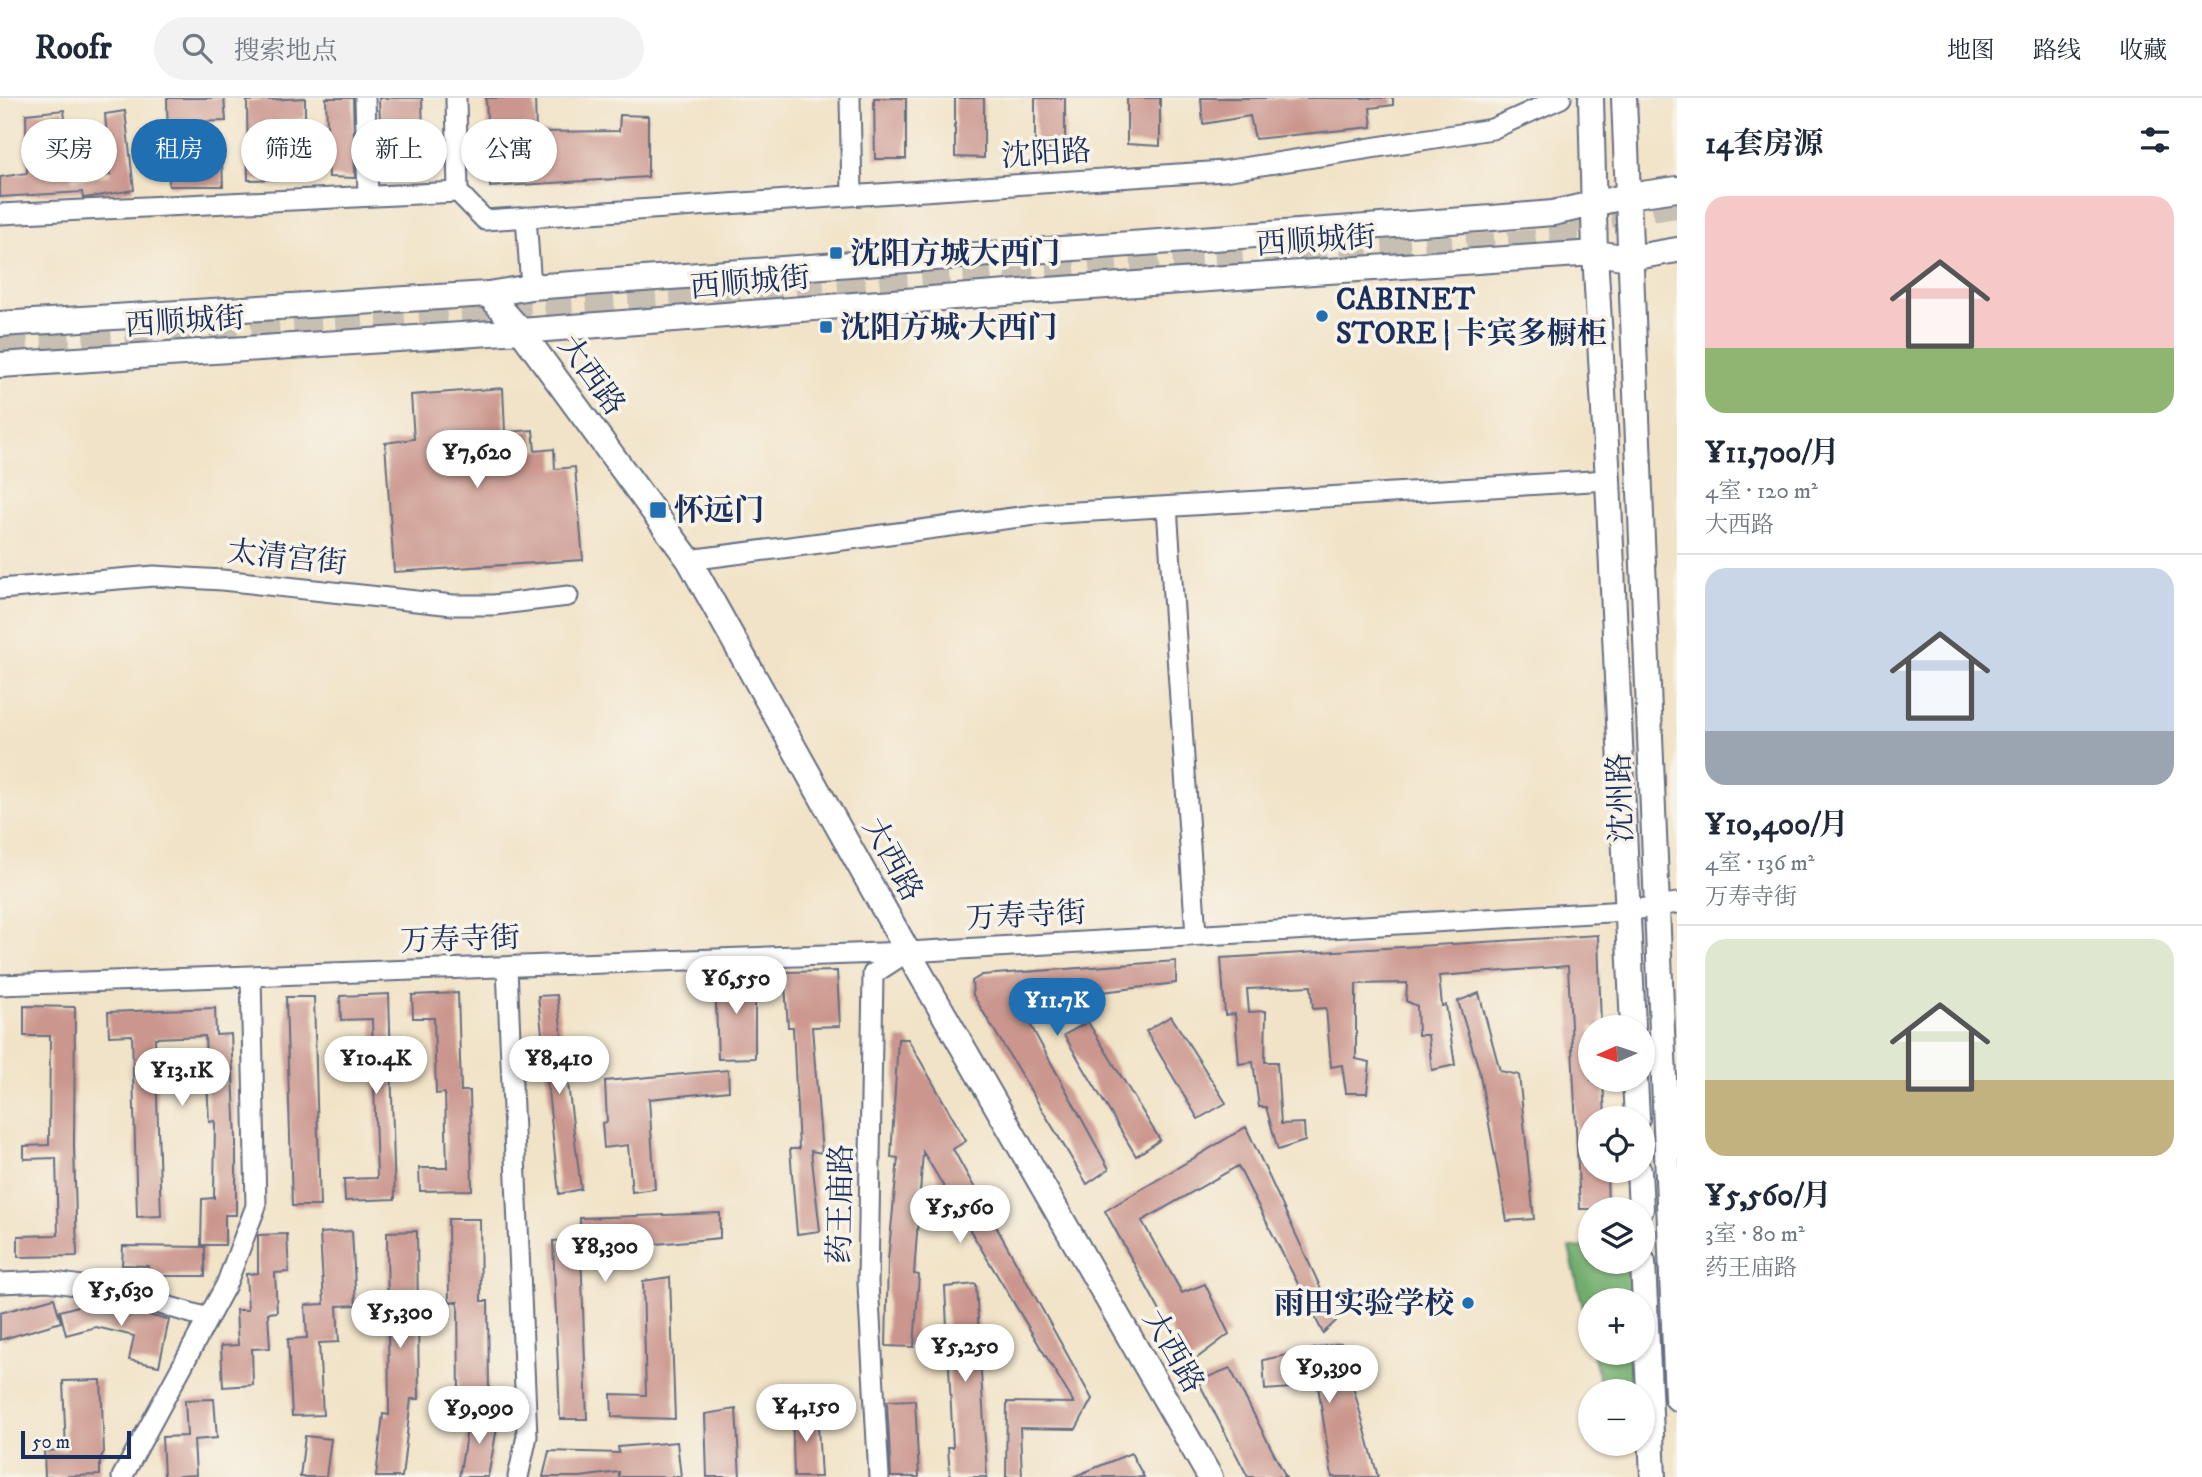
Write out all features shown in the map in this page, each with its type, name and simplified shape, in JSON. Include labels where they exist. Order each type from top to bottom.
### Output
[{"type":"main road","name":"沈州路","points":[[1591,98],[1595,253],[1632,1015]]},
{"type":"main road","name":"沈州路","points":[[1624,98],[1630,258],[1666,905],[1677,1398]]},
{"type":"main road","name":"西顺城街","points":[[0,324],[488,294],[531,287],[1492,218],[1553,213],[1628,196],[1677,189]]},
{"type":"main road","name":"西顺城街","points":[[0,365],[521,331],[1047,290],[1595,253],[1630,258],[1677,250]]},
{"type":"main road","name":"大西路","points":[[488,294],[521,331],[689,560],[908,952],[1210,1477]]},
{"type":"main road","points":[[1644,1274],[1653,1477]]},
{"type":"street","points":[[365,98],[368,195]]},
{"type":"street","points":[[0,214],[457,192],[456,98]]},
{"type":"street","points":[[850,98],[852,195]]},
{"type":"street","name":"沈阳路","points":[[457,192],[485,220],[1224,171],[1492,129],[1561,98]]},
{"type":"street","points":[[526,217],[531,287]]},
{"type":"street","points":[[689,560],[1043,514],[1608,481]]},
{"type":"street","points":[[1167,506],[1196,935]]},
{"type":"street","name":"太清宫街","points":[[0,589],[154,576],[222,580],[453,605],[494,605],[568,596]]},
{"type":"street","name":"万寿寺街","points":[[0,985],[908,952],[1627,911],[1666,905]]},
{"type":"street","name":"药王庙路","points":[[879,1477],[868,1283],[873,974],[908,952]]},
{"type":"street","points":[[507,968],[527,1436],[518,1477]]},
{"type":"street","points":[[122,1477],[226,1285],[256,1206],[251,976]]},
{"type":"street","points":[[0,1283],[48,1281],[115,1291],[208,1318]]},
{"type":"green space","points":[[1569,1248],[1578,1248],[1578,1274],[1632,1274],[1633,1288],[1578,1288]]},
{"type":"green space","points":[[1596,1365],[1639,1365],[1640,1379],[1599,1379]]},
{"type":"building","points":[[167,98],[224,98],[226,119],[167,119]]},
{"type":"building","points":[[305,98],[305,118],[247,119],[247,101]]},
{"type":"building","points":[[326,98],[353,98],[351,178],[337,177],[337,119],[327,119]]},
{"type":"building","points":[[379,98],[422,98],[423,119],[380,119]]},
{"type":"building","points":[[486,98],[535,98],[536,119],[487,119]]},
{"type":"building","points":[[874,98],[906,98],[906,159],[875,159]]},
{"type":"building","points":[[955,98],[984,98],[984,158],[955,157]]},
{"type":"building","points":[[1035,98],[1065,98],[1065,151],[1035,149]]},
{"type":"building","points":[[1127,98],[1160,98],[1160,146],[1127,144]]},
{"type":"building","points":[[1201,98],[1393,98],[1393,105],[1370,108],[1372,127],[1255,139],[1250,116],[1203,124]]},
{"type":"building","points":[[64,110],[65,119],[26,119],[26,114]]},
{"type":"building","points":[[125,111],[134,190],[85,198],[82,192],[0,197],[0,177],[21,174],[21,182],[117,182],[117,119],[105,119],[105,114]]},
{"type":"building","points":[[620,115],[648,116],[648,177],[490,187],[490,182],[557,182],[557,132],[619,131]]},
{"type":"building","points":[[169,182],[223,182],[223,186],[169,186]]},
{"type":"building","points":[[503,388],[505,432],[533,430],[535,451],[554,449],[555,469],[575,467],[583,560],[394,572],[385,443],[414,439],[411,395]]},
{"type":"building","points":[[1598,935],[1601,1015],[1578,1015],[1578,1092],[1604,1092],[1604,1106],[1578,1106],[1578,1168],[1568,966],[1439,976],[1442,1006],[1446,1005],[1455,1065],[1432,1070],[1428,1035],[1418,1035],[1417,1006],[1406,1001],[1407,983],[1356,984],[1356,1059],[1370,1062],[1367,1093],[1346,1093],[1342,1065],[1331,1067],[1326,1008],[1313,1009],[1311,986],[1247,989],[1249,1012],[1266,1011],[1265,1062],[1277,1062],[1281,1124],[1304,1123],[1305,1141],[1278,1150],[1266,1107],[1259,1107],[1253,1062],[1239,1064],[1235,1014],[1225,1015],[1221,958]]},
{"type":"building","points":[[1176,961],[1176,983],[1018,1002],[1109,1169],[1087,1184],[973,995],[972,981],[982,975]]},
{"type":"building","points":[[837,971],[840,1026],[812,1027],[822,1153],[811,1151],[820,1231],[797,1234],[790,1149],[799,1149],[793,1027],[788,1027],[784,972]]},
{"type":"building","points":[[755,973],[755,1058],[718,1059],[715,976]]},
{"type":"building","points":[[458,993],[461,1091],[470,1091],[472,1190],[420,1191],[419,1168],[447,1168],[445,1093],[436,1094],[434,1018],[413,1018],[412,995]]},
{"type":"building","points":[[1479,993],[1500,1071],[1519,1075],[1534,1219],[1507,1221],[1479,1070],[1458,1001]]},
{"type":"building","points":[[389,994],[395,1199],[345,1201],[344,1179],[377,1178],[372,1019],[341,1020],[340,996]]},
{"type":"building","points":[[557,995],[581,1189],[559,1194],[538,996]]},
{"type":"building","points":[[286,997],[314,997],[320,1206],[292,1206]]},
{"type":"building","points":[[24,1006],[75,1007],[74,1145],[77,1256],[18,1257],[18,1236],[58,1235],[56,1158],[24,1159],[24,1146],[49,1145],[50,1036],[24,1036]]},
{"type":"building","points":[[215,1008],[216,1035],[231,1034],[236,1138],[236,1215],[225,1215],[225,1245],[201,1245],[202,1199],[214,1198],[215,1121],[209,1122],[205,1036],[155,1038],[161,1216],[137,1217],[132,1035],[109,1036],[108,1012]]},
{"type":"building","points":[[1171,1016],[1226,1103],[1198,1119],[1146,1031]]},
{"type":"building","points":[[1088,1022],[1160,1140],[1136,1156],[1064,1035]]},
{"type":"building","points":[[898,1039],[908,1039],[966,1141],[953,1149],[1092,1399],[1076,1429],[1020,1428],[1022,1477],[1006,1477],[1007,1402],[1074,1403],[923,1152],[914,1274],[919,1275],[914,1347],[886,1346],[888,1260],[898,1158],[891,1157]]},
{"type":"building","points":[[728,1070],[729,1091],[649,1099],[655,1189],[632,1192],[628,1145],[604,1148],[602,1123],[607,1122],[605,1081]]},
{"type":"building","points":[[1246,1127],[1336,1321],[1323,1333],[1238,1166],[1142,1221],[1182,1293],[1205,1284],[1229,1334],[1189,1364],[1105,1211]]},
{"type":"building","points":[[1579,1183],[1607,1183],[1608,1197],[1579,1197]]},
{"type":"building","points":[[720,1213],[720,1238],[581,1251],[587,1419],[560,1419],[553,1241],[580,1239],[580,1218]]},
{"type":"building","points":[[448,1219],[480,1219],[481,1301],[488,1301],[489,1395],[459,1395],[458,1302],[449,1302]]},
{"type":"building","points":[[352,1231],[356,1305],[337,1306],[339,1342],[319,1343],[323,1415],[292,1416],[288,1339],[307,1338],[305,1305],[324,1304],[320,1233]]},
{"type":"building","points":[[417,1231],[419,1399],[411,1399],[402,1477],[376,1477],[383,1414],[389,1415],[387,1232]]},
{"type":"building","points":[[287,1234],[289,1272],[275,1273],[277,1312],[268,1313],[270,1348],[252,1349],[253,1385],[223,1387],[221,1346],[238,1345],[236,1310],[248,1310],[246,1274],[258,1273],[258,1235]]},
{"type":"building","points":[[123,1246],[205,1247],[205,1276],[151,1276],[148,1266],[122,1265]]},
{"type":"building","points":[[670,1277],[675,1419],[612,1417],[611,1394],[646,1395],[643,1281]]},
{"type":"building","points":[[976,1284],[987,1477],[950,1477],[948,1447],[953,1447],[945,1287]]},
{"type":"building","points":[[54,1298],[61,1322],[0,1340],[0,1313]]},
{"type":"building","points":[[92,1302],[169,1320],[159,1366],[129,1360],[134,1336],[96,1327],[66,1335],[60,1311]]},
{"type":"building","points":[[1341,1343],[1378,1477],[1332,1477],[1318,1386],[1265,1390],[1263,1360]]},
{"type":"building","points":[[1230,1368],[1286,1477],[1248,1477],[1198,1381]]},
{"type":"building","points":[[101,1380],[104,1452],[100,1459],[100,1475],[45,1477],[44,1451],[66,1450],[63,1381]]},
{"type":"building","points":[[214,1399],[217,1438],[194,1440],[196,1475],[164,1477],[162,1437],[187,1436],[185,1400]]},
{"type":"building","points":[[915,1400],[919,1477],[891,1477],[887,1401]]},
{"type":"building","points":[[736,1409],[740,1477],[707,1477],[705,1414]]},
{"type":"building","points":[[817,1409],[821,1477],[794,1477],[792,1410]]},
{"type":"building","points":[[470,1412],[499,1417],[488,1477],[459,1477]]},
{"type":"building","points":[[305,1436],[331,1439],[326,1477],[300,1477]]},
{"type":"building","points":[[677,1442],[681,1477],[619,1477],[619,1472],[580,1477],[543,1477],[549,1451],[619,1453],[618,1447]]},
{"type":"building","points":[[1131,1453],[1144,1477],[1073,1477]]},
{"type":"tunnel","points":[[1569,220],[1677,204]]},
{"type":"tunnel","points":[[0,348],[1529,244],[1603,234]]},
{"type":"place","name":"沈阳方城大西门","points":[[836,253]]},
{"type":"place","name":"CABINET STORE | 卡宾多橱柜","points":[[1322,316]]},
{"type":"place","name":"沈阳方城·大西门","points":[[826,327]]},
{"type":"place","name":"怀远门","points":[[658,510]]},
{"type":"place","name":"雨田实验学校","points":[[1468,1303]]}]
